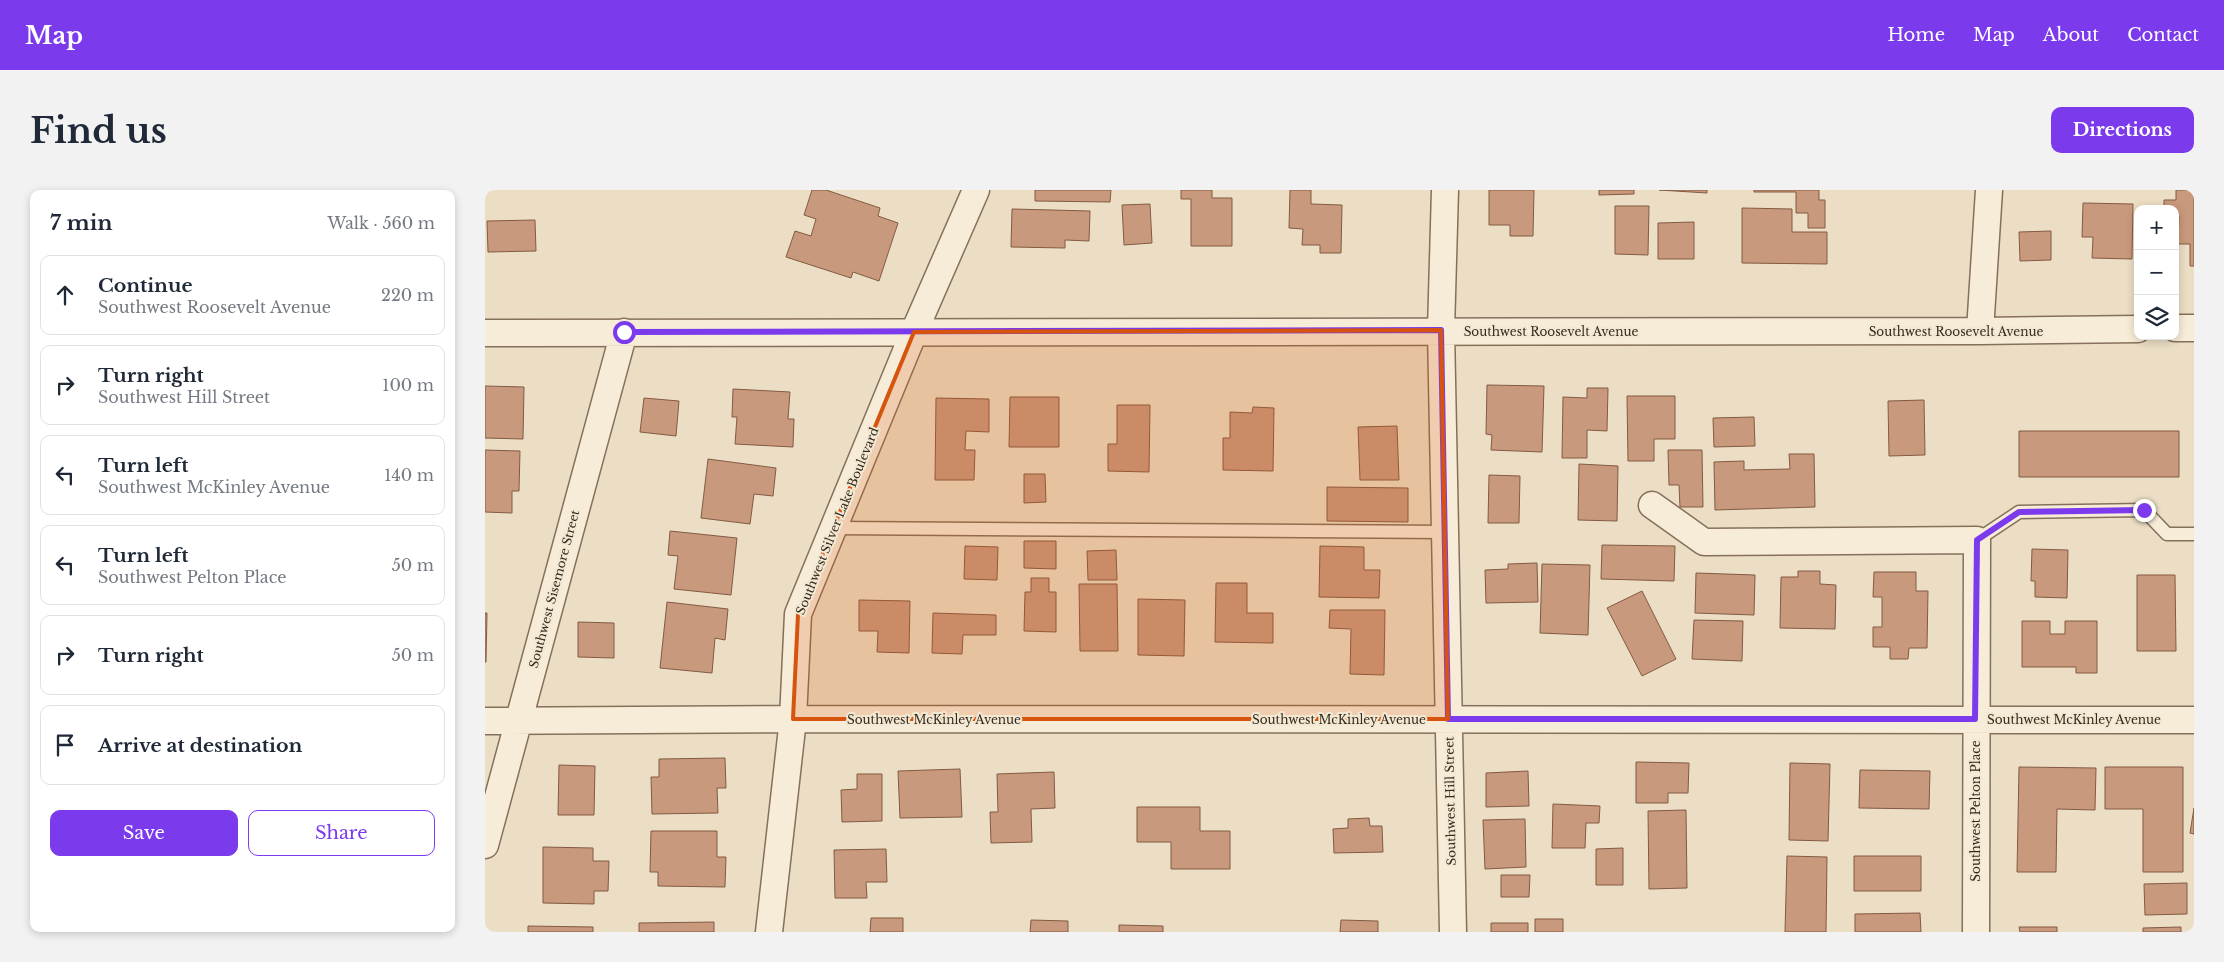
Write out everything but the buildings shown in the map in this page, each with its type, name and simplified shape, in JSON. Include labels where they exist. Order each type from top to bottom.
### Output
[{"type":"street","name":"Southwest Silver Lake Boulevard","points":[[769,932],[793,719],[798,614],[914,332],[977,190]]},
{"type":"street","name":"Southwest Hill Street","points":[[1445,190],[1441,330],[1453,932]]},
{"type":"street","points":[[1981,331],[1989,190]]},
{"type":"street","points":[[2179,328],[2194,328]]},
{"type":"street","name":"Southwest Roosevelt Avenue","points":[[485,333],[1441,330],[1981,331],[2134,329]]},
{"type":"street","name":"Southwest Sisemore Street","points":[[485,845],[624,332]]},
{"type":"street","points":[[1652,505],[1704,542],[1977,540]]},
{"type":"street","name":"Southwest Pelton Place","points":[[1975,932],[1977,540]]},
{"type":"street","name":"Southwest McKinley Avenue","points":[[485,722],[793,719],[2194,720]]},
{"type":"lane","points":[[1977,540],[2019,512],[2144,510],[2167,534],[2194,534]]},
{"type":"lane","points":[[833,528],[1445,532]]},
{"type":"highlighted area","points":[[1441,330],[1448,719],[793,719],[798,614],[914,332]]},
{"type":"route","points":[[624,332],[1441,330],[1448,719],[1975,719],[1977,540],[2019,512],[2144,510]]}]
